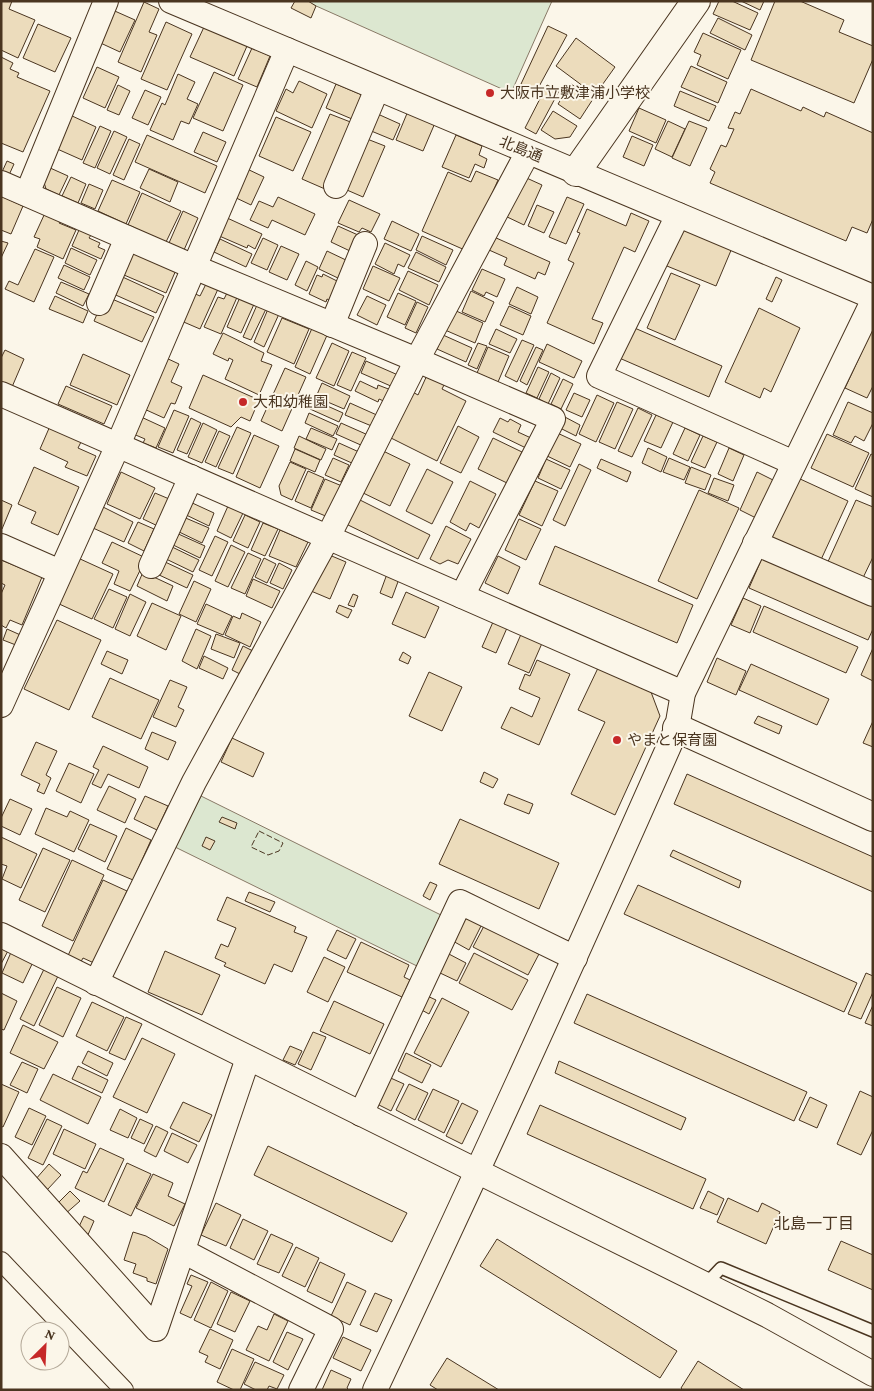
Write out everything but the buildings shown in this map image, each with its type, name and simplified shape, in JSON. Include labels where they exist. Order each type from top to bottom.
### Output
[{"type":"street","points":[[27,194],[106,1]]},
{"type":"street","name":"北島通","points":[[171,1],[678,216],[873,296]]},
{"type":"street","points":[[576,172],[696,1]]},
{"type":"street","points":[[1,705],[118,445],[287,50]]},
{"type":"street","points":[[336,186],[377,89]]},
{"type":"street","points":[[96,983],[194,782],[328,537],[417,360],[528,152]]},
{"type":"street","points":[[1,183],[194,268],[332,324],[553,419],[462,596]]},
{"type":"street","points":[[678,216],[599,376],[794,463]]},
{"type":"street","points":[[99,303],[127,238]]},
{"type":"street","points":[[332,324],[365,244]]},
{"type":"street","points":[[376,1390],[575,958],[677,728],[683,693],[873,301]]},
{"type":"street","points":[[1,394],[683,693]]},
{"type":"street","points":[[151,566],[191,477]]},
{"type":"street","points":[[755,544],[873,594]]},
{"type":"street","points":[[1,546],[60,572]]},
{"type":"street","points":[[677,728],[873,817]]},
{"type":"street","points":[[361,1114],[460,902],[575,958]]},
{"type":"street","points":[[1,935],[767,1315],[873,1374]]},
{"type":"street","points":[[1,1156],[156,1328],[248,1058]]},
{"type":"street","points":[[183,1251],[331,1329],[301,1390]]},
{"type":"street","points":[[1,1261],[124,1390]]},
{"type":"lane","points":[[705,1285],[721,1268],[873,1332]]},
{"type":"green space","points":[[305,1],[552,1],[511,93]]},
{"type":"green space","points":[[201,796],[447,918],[421,968],[175,847]]},
{"type":"fence","points":[[259,831],[283,843],[279,851],[268,855],[251,847],[259,831]]},
{"type":"place","name":"大阪市立敷津浦小学校","points":[[490,93]]},
{"type":"place","name":"大和幼稚園","points":[[243,402]]},
{"type":"place","name":"やまと保育園","points":[[617,740]]},
{"type":"district","name":"北島一丁目","points":[[814,1223]]}]
